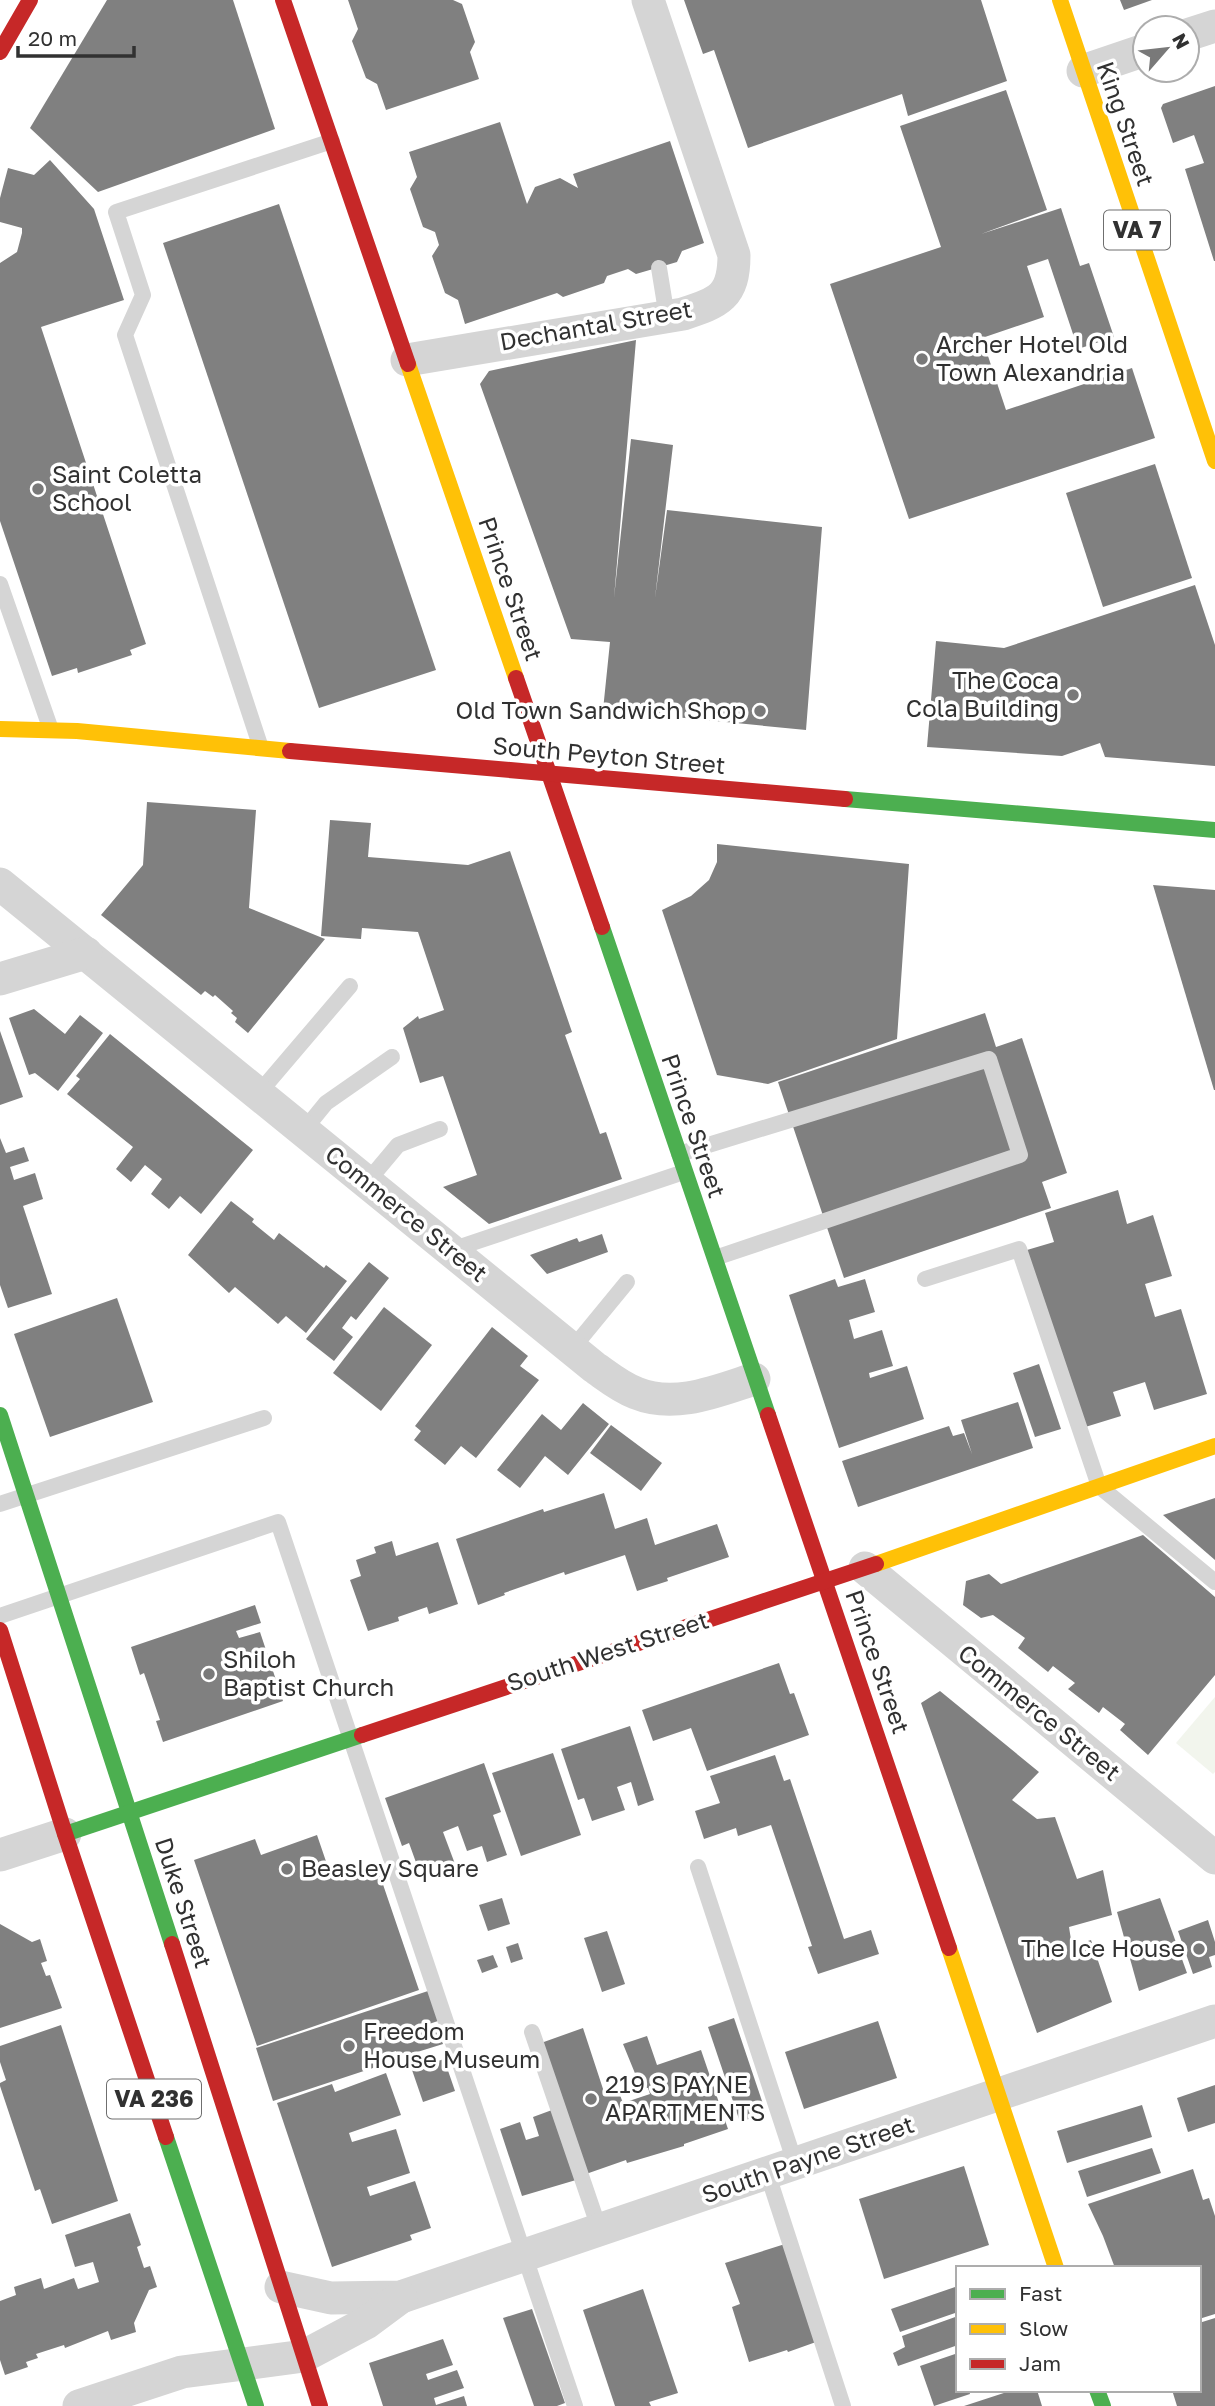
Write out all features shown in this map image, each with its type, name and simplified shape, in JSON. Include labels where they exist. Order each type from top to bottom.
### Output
[{"type":"street","points":[[0,52],[30,0]]},
{"type":"street","name":"Prince Street","points":[[283,0],[825,1581],[1055,2266]]},
{"type":"street","name":"Dechantal Street","points":[[407,360],[667,317],[700,308],[725,294],[734,277],[734,255],[648,0]]},
{"type":"street","name":"King Street","points":[[1060,0],[1215,461]]},
{"type":"street","points":[[1083,71],[1131,55]]},
{"type":"street","name":"South Peyton Street","points":[[0,729],[261,748],[550,775],[1215,830]]},
{"type":"street","name":"Commerce Street","points":[[0,884],[617,1383],[637,1394],[681,1399],[706,1395],[754,1379]]},
{"type":"street","points":[[0,979],[86,953]]},
{"type":"street","name":"Duke Street","points":[[0,1415],[131,1812],[320,2406]]},
{"type":"street","name":"South West Street","points":[[0,1855],[865,1568],[1215,1446]]},
{"type":"street","name":"Commerce Street","points":[[865,1568],[1215,1858]]},
{"type":"street","name":"VA 236","points":[[0,1630],[65,1834],[256,2406]]},
{"type":"street","name":"South Payne Street","points":[[281,2287],[331,2298],[401,2297],[1215,2021]]},
{"type":"street","name":"South Payne Street","points":[[79,2406],[182,2372],[304,2357],[366,2323],[401,2297]]},
{"type":"lane","points":[[261,748],[125,335],[144,295],[116,212],[331,141]]},
{"type":"lane","points":[[659,268],[667,317]]},
{"type":"lane","points":[[0,584],[51,731]]},
{"type":"lane","points":[[258,1094],[350,986]]},
{"type":"lane","points":[[304,1130],[327,1103],[392,1057]]},
{"type":"lane","points":[[679,1154],[989,1059],[1020,1155],[714,1258]]},
{"type":"lane","points":[[367,1182],[398,1145],[440,1129]]},
{"type":"lane","points":[[450,1250],[684,1172]]},
{"type":"lane","points":[[925,1279],[1019,1249],[1099,1486],[1215,1583]]},
{"type":"lane","points":[[572,1349],[627,1282]]},
{"type":"lane","points":[[0,1504],[264,1418]]},
{"type":"lane","points":[[0,1616],[278,1522],[575,2406]]},
{"type":"lane","points":[[698,1867],[843,2406]]},
{"type":"lane","points":[[533,2032],[600,2231]]},
{"type":"shaded area","points":[[1215,1697],[1215,1772],[1213,1774],[1176,1743]]},
{"type":"building","points":[[107,0],[233,0],[275,129],[98,192],[30,128]]},
{"type":"building","points":[[348,0],[453,0],[462,4],[475,42],[470,52],[479,79],[386,110],[377,84],[366,78],[352,41],[358,29]]},
{"type":"building","points":[[684,0],[981,0],[1007,81],[908,116],[902,94],[748,148],[714,50],[703,54]]},
{"type":"building","points":[[1120,0],[1152,0],[1124,10]]},
{"type":"building","points":[[1215,86],[1214,261],[1185,169],[1204,163],[1194,135],[1173,143],[1161,108],[1163,104]]},
{"type":"building","name":"Archer Hotel Old Town Alexandria","points":[[1006,90],[1047,210],[981,234],[1061,208],[1080,266],[1089,263],[1114,337],[1078,349],[1048,259],[1027,266],[1044,317],[982,338],[1006,410],[1132,368],[1155,438],[909,519],[830,284],[941,247],[900,126]]},
{"type":"building","points":[[500,122],[527,204],[535,187],[560,178],[578,188],[573,174],[670,141],[704,243],[682,251],[677,262],[636,274],[628,269],[607,276],[604,283],[563,297],[557,293],[465,324],[458,300],[445,293],[432,256],[439,245],[435,232],[423,227],[410,189],[417,177],[409,152]]},
{"type":"building","points":[[50,160],[94,209],[124,300],[41,327],[146,644],[130,650],[132,655],[78,673],[77,668],[52,676],[0,521],[0,263],[17,252],[22,228],[0,222],[0,198],[8,168],[34,175]]},
{"type":"building","points":[[279,204],[436,670],[319,708],[163,243]]},
{"type":"building","points":[[636,340],[614,598],[631,439],[673,445],[655,598],[667,510],[822,527],[806,730],[603,710],[610,642],[571,639],[480,384],[489,371]]},
{"type":"building","points":[[1155,464],[1192,578],[1103,607],[1066,493]]},
{"type":"building","name":"The Coca Cola Building","points":[[1195,585],[1215,645],[1215,766],[1105,757],[1100,743],[1062,756],[927,747],[936,641],[1004,648]]},
{"type":"building","points":[[147,802],[256,810],[249,908],[325,939],[248,1033],[235,1022],[237,1018],[231,1013],[233,1011],[215,995],[213,997],[205,991],[201,995],[101,915],[143,865]]},
{"type":"building","points":[[330,820],[371,823],[368,857],[468,865],[510,851],[572,1032],[565,1035],[600,1134],[606,1132],[622,1179],[489,1224],[443,1187],[477,1175],[443,1076],[420,1083],[403,1028],[418,1016],[419,1019],[444,1010],[418,932],[362,928],[361,939],[321,936]]},
{"type":"building","points":[[717,844],[909,864],[897,1039],[768,1084],[717,1075],[662,910],[691,896],[709,880],[717,862]]},
{"type":"building","points":[[1153,885],[1215,890],[1215,1090],[1214,1090]]},
{"type":"building","points":[[34,1009],[65,1034],[80,1015],[103,1033],[58,1091],[35,1073],[29,1075],[9,1018]]},
{"type":"building","points":[[985,1013],[996,1047],[1022,1038],[1067,1173],[1042,1182],[1051,1208],[844,1278],[778,1082]]},
{"type":"building","points":[[0,1031],[23,1097],[0,1105]]},
{"type":"building","points":[[110,1034],[253,1150],[201,1214],[180,1196],[169,1209],[151,1194],[162,1179],[145,1165],[131,1182],[116,1169],[133,1147],[67,1094],[80,1079],[76,1076]]},
{"type":"building","points":[[0,1138],[6,1153],[24,1147],[29,1161],[10,1167],[14,1180],[35,1173],[43,1199],[23,1206],[52,1294],[8,1308],[0,1285]]},
{"type":"building","points":[[1118,1190],[1127,1224],[1153,1215],[1172,1276],[1145,1284],[1155,1317],[1181,1309],[1207,1394],[1154,1410],[1145,1382],[1113,1392],[1121,1416],[1082,1428],[1027,1250],[1054,1242],[1045,1213]]},
{"type":"building","points":[[231,1201],[254,1219],[252,1222],[274,1240],[279,1233],[324,1268],[326,1265],[347,1281],[306,1333],[286,1316],[278,1324],[235,1287],[229,1293],[188,1255]]},
{"type":"building","points":[[602,1234],[608,1252],[547,1274],[530,1255],[577,1238],[579,1242]]},
{"type":"building","points":[[369,1262],[389,1278],[356,1320],[351,1316],[342,1328],[353,1337],[334,1361],[306,1339]]},
{"type":"building","points":[[835,1279],[838,1287],[865,1279],[875,1312],[849,1320],[854,1339],[882,1330],[893,1366],[869,1373],[870,1378],[907,1366],[924,1419],[839,1448],[789,1295]]},
{"type":"building","points":[[117,1298],[153,1402],[50,1437],[14,1334]]},
{"type":"building","points":[[384,1307],[432,1345],[381,1411],[333,1373]]},
{"type":"building","points":[[492,1327],[528,1356],[520,1366],[539,1380],[476,1458],[461,1446],[445,1465],[414,1440],[421,1431],[415,1426]]},
{"type":"building","points":[[1039,1364],[1061,1429],[1035,1437],[1013,1373]]},
{"type":"building","points":[[1018,1402],[1033,1448],[858,1507],[842,1461],[949,1426],[953,1436],[964,1433],[972,1454],[961,1420]]},
{"type":"building","points":[[583,1403],[609,1424],[568,1475],[545,1456],[520,1488],[497,1470],[542,1414],[561,1430]]},
{"type":"building","points":[[611,1425],[662,1463],[641,1491],[590,1453]]},
{"type":"building","points":[[604,1493],[615,1529],[647,1518],[655,1545],[717,1524],[729,1557],[637,1591],[625,1555],[565,1575],[564,1572],[478,1605],[456,1539],[543,1509],[544,1512]]},
{"type":"building","points":[[1215,1498],[1215,1560],[1163,1515]]},
{"type":"building","points":[[1143,1535],[1215,1597],[1215,1675],[1148,1755],[1120,1730],[1125,1724],[1103,1707],[1099,1713],[1068,1689],[1075,1683],[1053,1666],[1048,1672],[1018,1648],[1025,1638],[993,1615],[981,1618],[963,1605],[966,1581],[989,1574],[1001,1584]]},
{"type":"building","points":[[392,1541],[396,1556],[438,1542],[458,1604],[429,1614],[427,1607],[398,1617],[399,1621],[368,1631],[350,1580],[361,1576],[356,1560],[376,1553],[374,1547]]},
{"type":"building","name":"Shiloh Baptist Church","points":[[255,1605],[261,1623],[236,1631],[239,1638],[260,1632],[283,1701],[163,1742],[156,1721],[160,1720],[144,1673],[140,1675],[131,1647]]},
{"type":"building","points":[[779,1663],[790,1694],[794,1693],[809,1735],[707,1771],[691,1728],[653,1741],[642,1710]]},
{"type":"building","points":[[940,1691],[1039,1772],[1012,1800],[1037,1819],[1055,1817],[1077,1879],[1103,1870],[1112,1915],[1069,1927],[1072,1946],[1091,1940],[1112,2002],[1037,2033],[921,1703]]},
{"type":"building","points":[[630,1726],[654,1800],[638,1806],[631,1782],[617,1787],[625,1810],[592,1821],[584,1798],[578,1800],[561,1749]]},
{"type":"building","points":[[553,1753],[581,1835],[521,1856],[492,1773]]},
{"type":"building","points":[[775,1755],[784,1781],[790,1779],[844,1939],[871,1930],[879,1954],[818,1974],[808,1947],[812,1946],[771,1825],[738,1836],[736,1828],[704,1839],[695,1811],[720,1803],[710,1776]]},
{"type":"building","points":[[484,1763],[501,1812],[493,1815],[507,1855],[487,1862],[482,1846],[467,1851],[458,1826],[443,1832],[458,1872],[438,1879],[432,1863],[418,1868],[409,1843],[402,1846],[385,1798]]},
{"type":"building","points":[[317,1835],[331,1876],[375,1861],[419,1990],[257,2046],[194,1860],[255,1839],[261,1855]]},
{"type":"building","points":[[502,1898],[510,1924],[488,1931],[479,1905]]},
{"type":"building","points":[[1160,1898],[1187,1973],[1139,1991],[1117,1912]]},
{"type":"building","name":"The Ice House","points":[[1208,1920],[1215,1942],[1215,1955],[1209,1957],[1212,1967],[1193,1974],[1178,1931]]},
{"type":"building","points":[[0,1924],[32,1942],[40,1939],[47,1961],[41,1963],[46,1976],[50,1975],[62,2008],[0,2028]]},
{"type":"building","points":[[607,1931],[625,1984],[602,1992],[584,1938]]},
{"type":"building","points":[[518,1943],[523,1959],[511,1963],[506,1947]]},
{"type":"building","points":[[493,1955],[498,1967],[482,1973],[477,1960]]},
{"type":"building","name":"Freedom House Museum","points":[[428,1991],[438,2021],[426,2025],[428,2031],[438,2028],[443,2044],[398,2058],[396,2051],[379,2056],[382,2065],[273,2101],[256,2048]]},
{"type":"building","points":[[734,2018],[766,2113],[740,2122],[708,2027]]},
{"type":"building","points":[[878,2021],[897,2078],[804,2109],[785,2052]]},
{"type":"building","points":[[61,2025],[118,2201],[52,2224],[40,2189],[35,2191],[0,2086],[0,2083],[6,2080],[0,2062],[0,2046]]},
{"type":"building","points":[[583,2028],[605,2095],[618,2090],[623,2103],[650,2094],[648,2088],[641,2088],[623,2044],[647,2036],[657,2065],[701,2050],[728,2129],[684,2146],[627,2163],[626,2160],[586,2174],[541,2043]]},
{"type":"building","points":[[444,2059],[455,2091],[423,2102],[412,2070]]},
{"type":"building","points":[[386,2073],[401,2115],[349,2133],[352,2142],[396,2129],[410,2173],[367,2187],[370,2196],[415,2181],[431,2228],[410,2235],[412,2240],[332,2267],[277,2103],[332,2084],[335,2092]]},
{"type":"building","points":[[1215,2085],[1215,2123],[1188,2132],[1177,2098]]},
{"type":"building","points":[[1142,2105],[1152,2137],[1067,2163],[1057,2131]]},
{"type":"building","points":[[552,2110],[576,2180],[522,2196],[500,2129],[520,2122],[526,2140],[539,2136],[533,2117]]},
{"type":"building","points":[[1152,2148],[1161,2173],[1087,2197],[1078,2171]]},
{"type":"building","points":[[964,2166],[989,2245],[884,2279],[859,2199]]},
{"type":"building","points":[[1193,2169],[1203,2200],[1209,2198],[1215,2216],[1215,2314],[1201,2318],[1201,2266],[1114,2266],[1088,2204]]},
{"type":"building","points":[[130,2213],[141,2245],[137,2247],[144,2268],[150,2266],[157,2287],[149,2290],[134,2323],[136,2332],[111,2340],[108,2331],[65,2348],[64,2345],[36,2354],[38,2358],[26,2362],[28,2367],[5,2375],[0,2360],[0,2301],[16,2295],[14,2287],[41,2278],[44,2289],[74,2278],[78,2289],[99,2282],[93,2262],[75,2267],[65,2235]]},
{"type":"building","points":[[785,2244],[816,2342],[749,2362],[732,2307],[740,2304],[725,2263]]},
{"type":"building","points":[[956,2287],[956,2313],[900,2332],[891,2309]]},
{"type":"building","points":[[643,2289],[678,2393],[649,2402],[651,2406],[615,2406],[583,2310]]},
{"type":"building","points":[[532,2309],[565,2403],[557,2406],[534,2406],[503,2318]]},
{"type":"building","points":[[956,2317],[956,2346],[898,2366],[893,2353],[905,2347],[902,2336]]},
{"type":"building","points":[[1215,2318],[1215,2406],[1177,2406],[1173,2392],[1201,2392],[1201,2322]]},
{"type":"building","points":[[443,2339],[453,2365],[426,2374],[428,2380],[457,2370],[464,2388],[434,2398],[436,2405],[464,2396],[467,2406],[383,2406],[369,2363]]},
{"type":"building","points":[[956,2354],[956,2392],[970,2394],[934,2406],[920,2366]]},
{"type":"building","points":[[1007,2392],[1038,2392],[1042,2406],[964,2406]]},
{"type":"traffic: fast","points":[[845,799],[1215,830]]},
{"type":"traffic: fast","points":[[602,927],[768,1415]]},
{"type":"traffic: fast","points":[[0,1415],[172,1944]]},
{"type":"traffic: fast","points":[[65,1834],[362,1735]]},
{"type":"traffic: fast","points":[[166,2137],[256,2406]]},
{"type":"traffic: fast","points":[[1098,2392],[1103,2406]]},
{"type":"traffic: slow","points":[[1060,0],[1215,461]]},
{"type":"traffic: slow","points":[[408,364],[516,678]]},
{"type":"traffic: slow","points":[[0,729],[77,731],[290,751]]},
{"type":"traffic: slow","points":[[876,1564],[1215,1446]]},
{"type":"traffic: slow","points":[[949,1948],[1055,2266]]},
{"type":"traffic: jam","points":[[0,52],[30,0]]},
{"type":"traffic: jam","points":[[283,0],[408,364]]},
{"type":"traffic: jam","points":[[516,678],[602,927]]},
{"type":"traffic: jam","points":[[290,751],[845,799]]},
{"type":"traffic: jam","points":[[768,1415],[949,1948]]},
{"type":"traffic: jam","points":[[362,1735],[876,1564]]},
{"type":"traffic: jam","points":[[0,1630],[166,2137]]},
{"type":"traffic: jam","points":[[172,1944],[320,2406]]},
{"type":"place","name":"Archer Hotel Old Town Alexandria","points":[[922,359]]},
{"type":"place","name":"Saint Coletta School","points":[[38,489]]},
{"type":"place","name":"The Coca Cola Building","points":[[1073,695]]},
{"type":"place","name":"Old Town Sandwich Shop","points":[[760,711]]},
{"type":"place","name":"Shiloh Baptist Church","points":[[209,1674]]},
{"type":"place","name":"Beasley Square","points":[[287,1869]]},
{"type":"place","name":"The Ice House","points":[[1199,1949]]},
{"type":"place","name":"Freedom House Museum","points":[[349,2046]]},
{"type":"place","name":"219 S PAYNE APARTMENTS","points":[[591,2099]]}]
